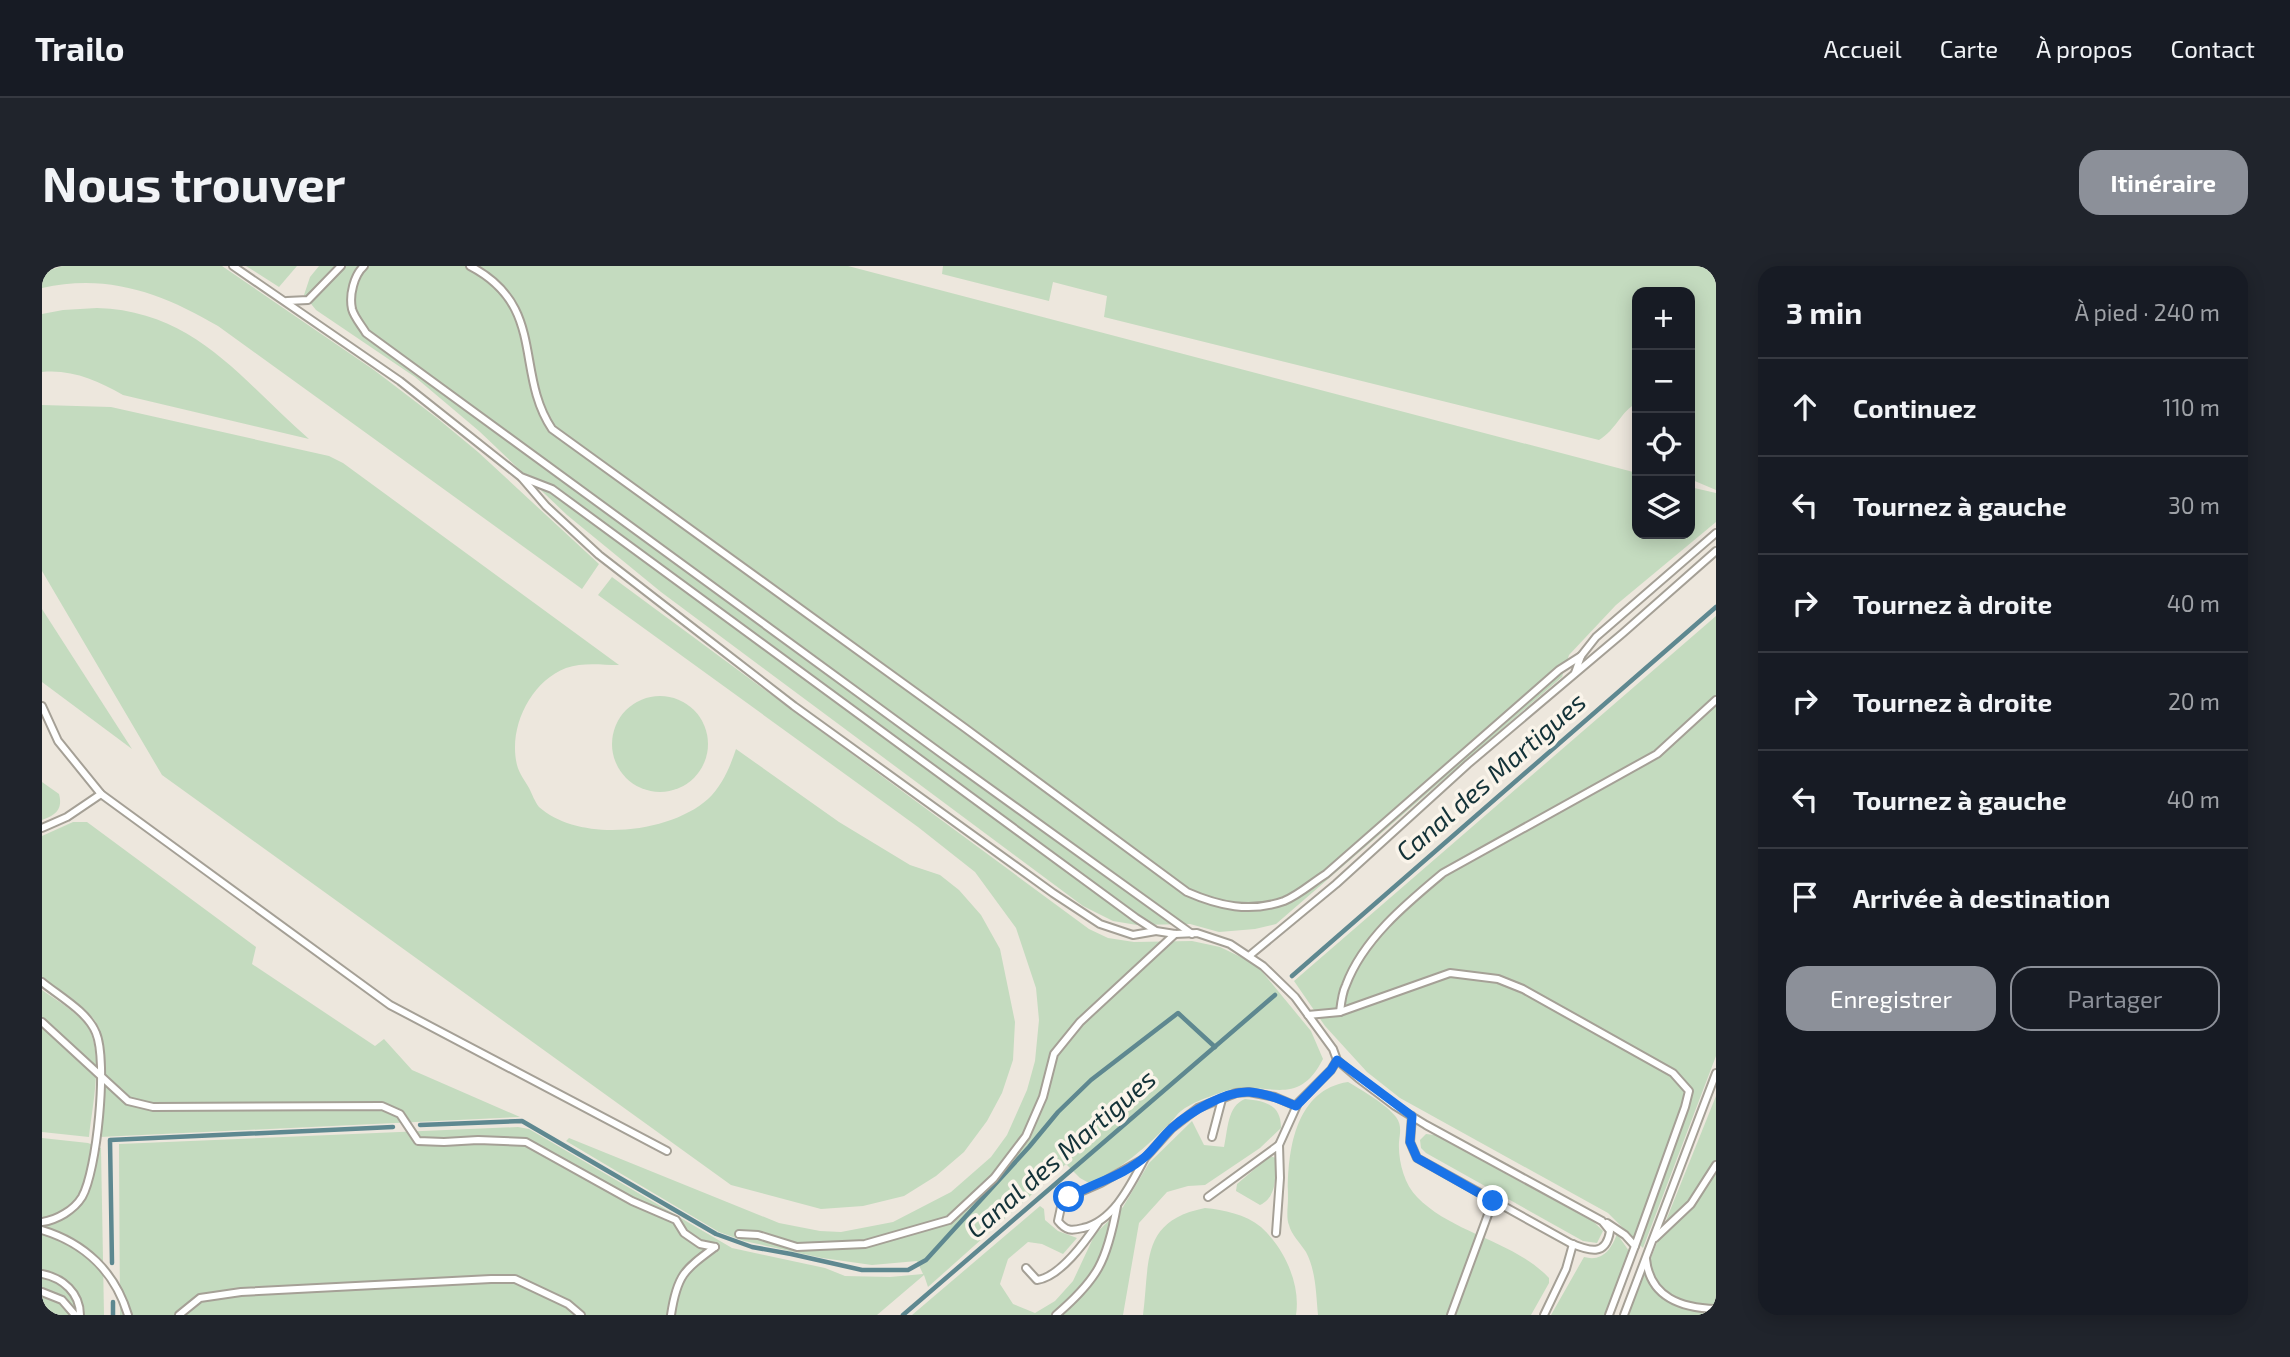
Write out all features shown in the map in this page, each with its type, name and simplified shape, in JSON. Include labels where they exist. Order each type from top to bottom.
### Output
[{"type":"lane","points":[[233,266],[400,380],[521,477],[546,506],[599,555],[793,706],[1053,893],[1100,924],[1133,934],[1156,931],[1192,934],[1230,944],[1263,965],[1279,981],[1333,1049],[1337,1060],[1412,1116],[1615,1228],[1635,1246]]},
{"type":"lane","points":[[285,301],[308,300],[341,266]]},
{"type":"lane","points":[[364,266],[359,271],[352,289],[352,310],[366,334],[1192,934]]},
{"type":"lane","points":[[470,266],[485,274],[514,304],[524,330],[541,413],[552,429],[1187,892],[1215,904],[1251,908],[1286,900],[1326,874],[1559,670],[1581,656]]},
{"type":"lane","points":[[521,477],[552,489],[1156,931]]},
{"type":"lane","points":[[1574,675],[1581,656],[1596,637],[1716,533]]},
{"type":"lane","points":[[1248,956],[1336,884],[1468,764],[1716,551]]},
{"type":"lane","points":[[1340,1012],[1345,985],[1359,958],[1413,898],[1444,873],[1657,754],[1716,700]]},
{"type":"lane","points":[[42,706],[58,741],[101,794],[390,1004],[667,1151]]},
{"type":"lane","points":[[42,828],[67,817],[101,794]]},
{"type":"lane","points":[[739,1234],[758,1235],[797,1247],[865,1244],[949,1220],[994,1178],[1026,1136],[1043,1097],[1054,1054],[1080,1022],[1175,934]]},
{"type":"lane","points":[[1308,1015],[1340,1012],[1450,973],[1498,979],[1523,989],[1673,1073],[1689,1091],[1685,1107],[1609,1315]]},
{"type":"lane","points":[[42,982],[83,1015],[96,1031],[102,1052],[93,1164],[87,1186],[81,1199],[68,1211],[50,1221],[42,1222]]},
{"type":"lane","points":[[42,1022],[128,1101],[153,1107],[382,1107],[400,1114],[418,1141],[478,1139],[527,1142],[632,1201],[676,1220],[684,1233],[700,1244],[717,1246],[686,1269],[674,1296],[671,1315]]},
{"type":"lane","points":[[1276,1233],[1280,1178],[1279,1145],[1296,1106],[1331,1070],[1337,1060]]},
{"type":"lane","points":[[1624,1315],[1716,1073]]},
{"type":"lane","points":[[1145,1158],[1101,1183],[1069,1197],[1061,1207],[1058,1221],[1071,1231],[1091,1226],[1099,1220],[1117,1204],[1145,1158],[1172,1128],[1198,1108],[1236,1093],[1250,1092],[1275,1097],[1296,1106]]},
{"type":"lane","points":[[1212,1137],[1222,1099]]},
{"type":"lane","points":[[1412,1116],[1410,1142],[1417,1158],[1493,1201],[1586,1250],[1602,1247],[1608,1240],[1610,1231],[1602,1221]]},
{"type":"lane","points":[[1208,1197],[1279,1145]]},
{"type":"lane","points":[[1652,1242],[1691,1204],[1716,1166]]},
{"type":"lane","points":[[1451,1315],[1493,1201]]},
{"type":"lane","points":[[1056,1315],[1084,1292],[1101,1266],[1113,1230],[1117,1204]]},
{"type":"lane","points":[[1026,1268],[1037,1280],[1047,1279],[1086,1241],[1099,1220]]},
{"type":"lane","points":[[42,1230],[62,1236],[83,1248],[106,1272],[123,1299],[128,1315]]},
{"type":"lane","points":[[1544,1315],[1566,1269],[1573,1244]]},
{"type":"lane","points":[[1646,1257],[1647,1270],[1655,1286],[1670,1299],[1692,1309],[1716,1310]]},
{"type":"lane","points":[[42,1274],[61,1281],[73,1292],[80,1306],[77,1315],[62,1300],[42,1292]]},
{"type":"lane","points":[[179,1315],[200,1298],[241,1292],[491,1279],[515,1279],[568,1304],[582,1315]]},
{"type":"green space","points":[[62,266],[222,266],[374,370],[437,418],[478,452],[599,564],[582,589],[218,326],[176,304],[133,289],[89,283],[42,288],[42,273]]},
{"type":"green space","points":[[246,266],[297,266],[279,287]]},
{"type":"green space","points":[[319,266],[848,266],[1632,472],[1632,539],[1695,539],[1695,488],[1716,493],[1716,522],[1616,605],[1569,655],[1562,677],[1276,924],[1219,932],[1190,924],[1137,925],[1113,921],[1083,906],[661,592],[567,515],[479,431],[415,377],[316,310],[304,295],[310,277]]},
{"type":"green space","points":[[943,266],[1716,266],[1716,490],[1695,481],[1695,287],[1632,287],[1632,406],[1599,440],[1104,317],[1107,296],[1053,282],[1049,301],[942,274]]},
{"type":"green space","points":[[97,308],[132,312],[162,321],[190,335],[238,372],[309,439],[123,395],[74,374],[42,372],[42,314]]},
{"type":"green space","points":[[42,405],[111,407],[329,456],[343,463],[619,665],[585,664],[566,668],[553,675],[532,695],[519,722],[515,751],[517,765],[539,807],[556,818],[577,826],[600,830],[624,830],[671,820],[691,811],[713,794],[725,776],[736,749],[839,822],[910,865],[940,875],[959,890],[981,915],[1000,949],[1015,1022],[1013,1060],[1002,1093],[987,1121],[964,1152],[936,1176],[904,1196],[863,1206],[821,1209],[731,1185],[162,775],[42,571]]},
{"type":"green space","points":[[612,577],[1089,929],[1108,938],[1134,942],[1192,941],[1220,947],[1259,968],[1311,1031],[1323,1059],[1312,1076],[1301,1085],[1289,1089],[1235,1089],[1195,1103],[1180,1112],[1133,1157],[1112,1172],[1089,1183],[1066,1164],[928,1287],[924,1275],[877,1315],[120,1315],[119,1144],[518,1127],[529,1129],[732,1248],[825,1268],[845,1276],[890,1277],[923,1274],[917,1261],[872,1265],[822,1258],[744,1241],[719,1232],[566,1141],[569,1138],[779,1223],[841,1232],[893,1222],[951,1192],[991,1157],[1007,1135],[1027,1090],[1035,1061],[1039,1020],[1036,988],[1016,928],[975,872],[918,827],[598,595]]},
{"type":"green space","points":[[42,609],[132,749],[42,682]]},
{"type":"green space","points":[[1716,616],[1716,1056],[1643,1248],[1608,1213],[1400,1098],[1367,1072],[1325,1026],[1294,981]]},
{"type":"green space","points":[[660,696],[678,700],[694,710],[704,726],[708,744],[704,762],[694,778],[678,788],[660,792],[642,788],[626,778],[616,762],[612,744],[616,726],[626,710],[642,700]]},
{"type":"green space","points":[[42,782],[59,794],[60,804],[55,814],[42,820]]},
{"type":"green space","points":[[73,822],[87,822],[256,947],[252,964],[375,1046],[384,1039],[412,1070],[520,1117],[100,1137],[106,1073],[103,1039],[98,1026],[85,1010],[42,978],[42,836]]},
{"type":"green space","points":[[42,990],[82,1020],[90,1031],[96,1059],[96,1076],[89,1137],[42,1132]]},
{"type":"green space","points":[[1348,1082],[1381,1103],[1398,1120],[1401,1164],[1405,1179],[1417,1197],[1448,1220],[1518,1255],[1549,1278],[1549,1283],[1531,1315],[1318,1315],[1312,1267],[1288,1222],[1289,1162],[1297,1126],[1305,1111],[1316,1097],[1330,1087]]},
{"type":"green space","points":[[1716,1096],[1716,1315],[1628,1315]]},
{"type":"green space","points":[[1245,1099],[1266,1103],[1275,1109],[1281,1128],[1260,1148],[1205,1185],[1167,1192],[1139,1223],[1123,1315],[912,1315],[1040,1206],[1044,1209],[1045,1220],[1058,1231],[1077,1238],[1063,1254],[1042,1244],[1028,1242],[1008,1259],[1000,1284],[1013,1304],[1035,1313],[1055,1301],[1073,1281],[1095,1234],[1123,1207],[1149,1163],[1192,1121],[1204,1145],[1224,1147],[1232,1113],[1239,1102]]},
{"type":"green space","points":[[1426,1134],[1435,1135],[1594,1222],[1603,1231],[1597,1243],[1583,1241],[1426,1153],[1421,1148],[1420,1140]]},
{"type":"green space","points":[[42,1138],[88,1143],[101,1148],[104,1315],[42,1315]]},
{"type":"green space","points":[[1270,1156],[1276,1158],[1273,1191],[1260,1205],[1236,1191],[1237,1184]]},
{"type":"green space","points":[[1205,1208],[1227,1211],[1255,1223],[1277,1245],[1293,1279],[1296,1315],[1143,1315],[1152,1246],[1169,1223],[1184,1214]]},
{"type":"green space","points":[[1617,1234],[1629,1251],[1605,1315],[1551,1315],[1584,1257],[1601,1256],[1612,1245]]},
{"type":"waterway","name":"Canal des Martigues","points":[[1292,976],[1716,607]]},
{"type":"waterway","name":"Canal des Martigues","points":[[903,1315],[1275,995]]},
{"type":"waterway","points":[[420,1125],[522,1121],[716,1234],[752,1247],[862,1270],[908,1270],[926,1260],[1058,1112],[1091,1080],[1178,1013],[1215,1047]]},
{"type":"waterway","points":[[112,1263],[110,1140],[393,1127]]},
{"type":"waterway","points":[[113,1302],[113,1315]]},
{"type":"route","points":[[1069,1197],[1101,1183],[1145,1158],[1172,1128],[1198,1108],[1236,1093],[1250,1092],[1275,1097],[1296,1106],[1331,1070],[1337,1060],[1395,1106],[1412,1116],[1410,1142],[1417,1158],[1493,1201]]}]
